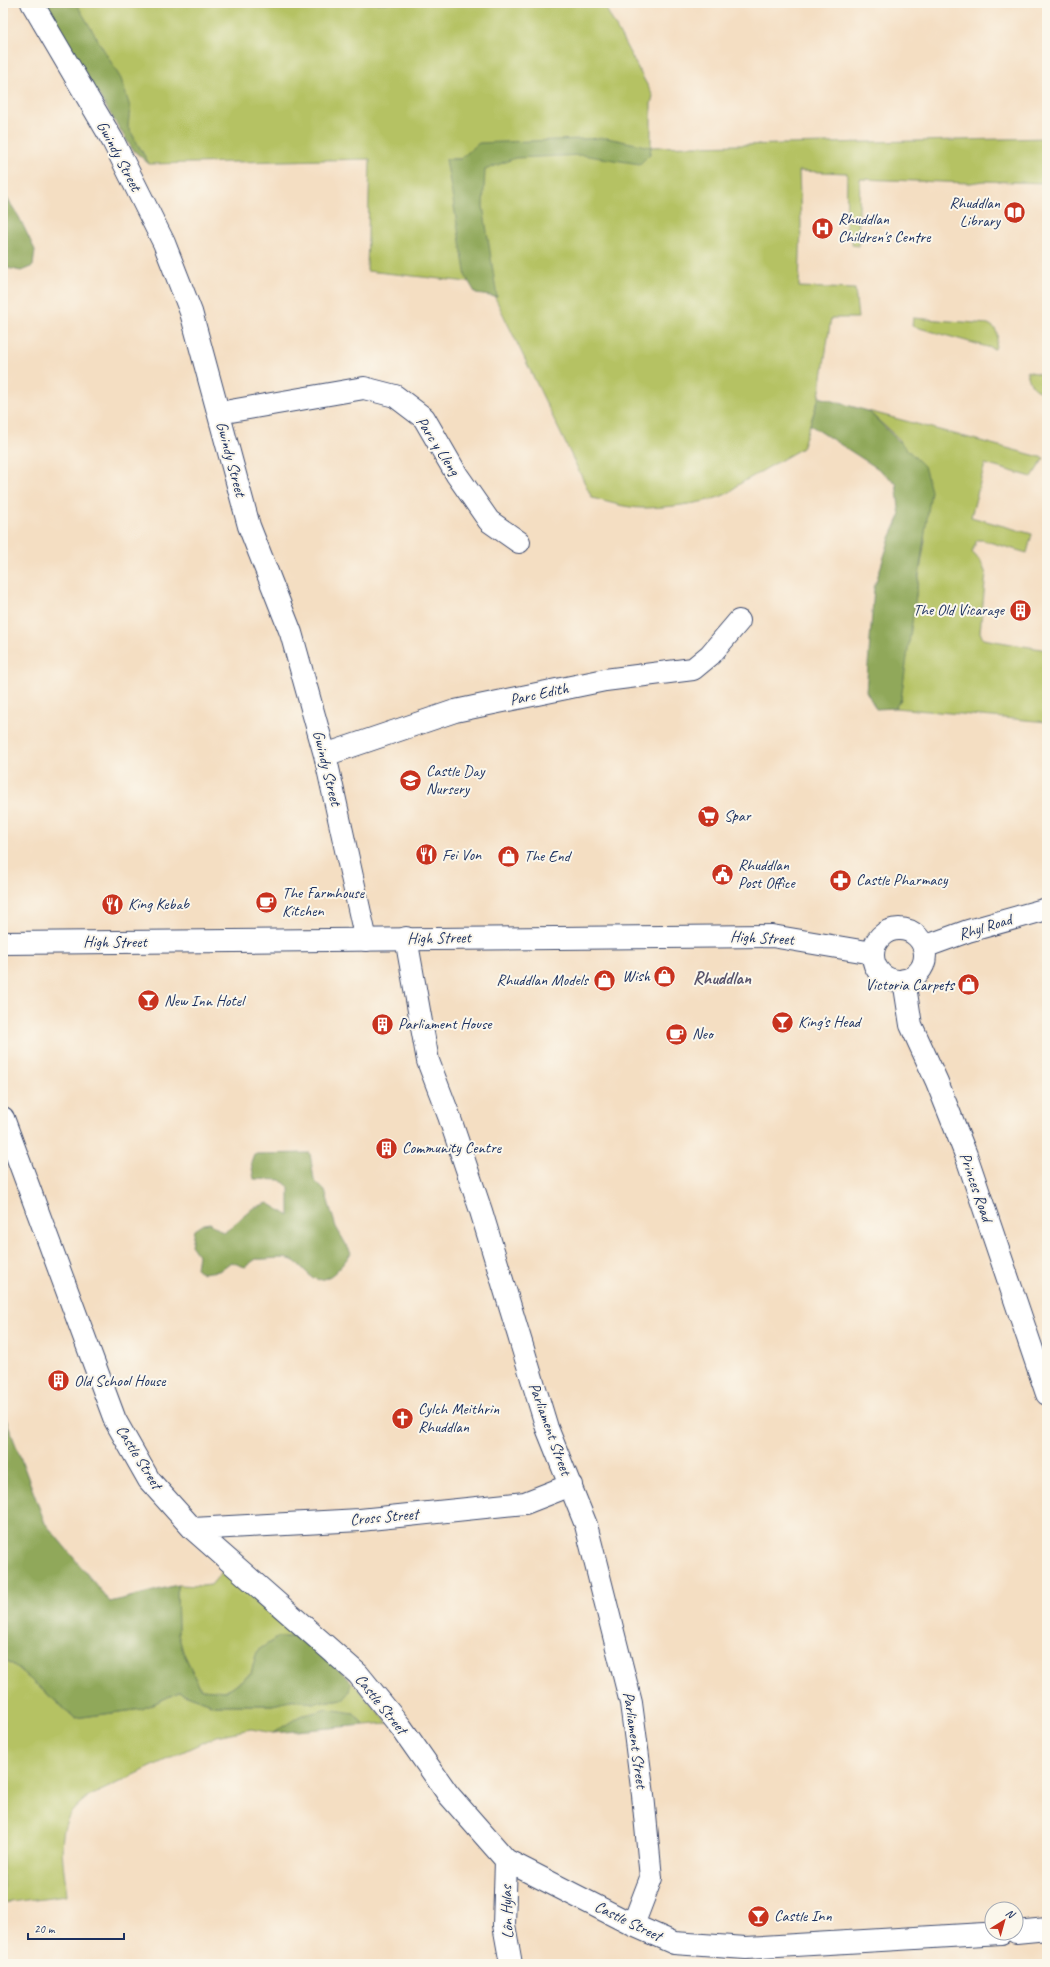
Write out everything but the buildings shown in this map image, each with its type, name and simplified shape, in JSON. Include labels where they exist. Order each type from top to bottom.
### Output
[{"type":"street","name":"Gwindy Street","points":[[32,3],[112,142],[164,243],[190,312],[249,526],[291,633],[325,755],[366,940]]},
{"type":"street","name":"Parc y Lleng","points":[[219,413],[364,388],[395,396],[424,418],[457,475],[489,521],[519,542]]},
{"type":"street","name":"Parc Edith","points":[[325,755],[455,711],[605,680],[693,669],[710,655],[739,621]]},
{"type":"street","name":"Rhyl Road","points":[[924,947],[968,931],[1047,909]]},
{"type":"street","points":[[896,928],[914,932],[920,939],[924,947],[924,964],[920,972],[912,978],[894,981],[884,976],[876,966],[873,953],[875,944],[880,936],[896,928]]},
{"type":"street","name":"High Street","points":[[3,943],[366,940],[406,938],[772,936],[873,953]]},
{"type":"street","name":"Parliament Street","points":[[406,938],[428,1061],[449,1116],[481,1211],[547,1428],[586,1525],[631,1703],[643,1795],[650,1878],[633,1925]]},
{"type":"street","name":"Princes Road","points":[[904,980],[911,1025],[937,1082],[966,1155],[1047,1394]]},
{"type":"street","name":"Castle Street","points":[[3,1118],[115,1420],[149,1480],[193,1529],[358,1674],[401,1727],[448,1794],[506,1860],[633,1925],[674,1943],[746,1948],[984,1934]]},
{"type":"street","name":"Cross Street","points":[[193,1529],[360,1520],[518,1504],[525,1503],[571,1485]]},
{"type":"street","name":"Lôn Hylas","points":[[506,1860],[504,1925],[511,1964]]},
{"type":"street","points":[[1024,1931],[1047,1929]]},
{"type":"green space","points":[[46,3],[76,3],[121,79],[130,107],[128,127],[149,164],[132,149],[58,29]]},
{"type":"green space","points":[[47,3],[603,3],[653,96],[651,104],[651,147],[1047,138],[1047,183],[983,181],[970,183],[860,179],[858,246],[852,245],[853,232],[846,232],[847,173],[799,171],[801,224],[799,287],[855,289],[858,318],[831,318],[819,397],[802,448],[736,486],[730,492],[720,497],[678,506],[637,508],[624,506],[592,498],[487,281],[460,159],[447,159],[468,282],[367,271],[370,159],[149,164],[128,127]]},
{"type":"green space","points":[[607,138],[651,147],[650,154],[640,164],[582,155],[515,158],[485,170],[483,206],[497,297],[476,294],[466,277],[446,159],[460,159],[479,143]]},
{"type":"green space","points":[[3,192],[19,217],[35,250],[33,266],[21,271],[3,267]]},
{"type":"green space","points":[[913,318],[988,324],[995,328],[997,334],[995,349],[912,326]]},
{"type":"green space","points":[[1027,371],[1047,376],[1047,396],[1031,384]]},
{"type":"green space","points":[[819,397],[868,411],[924,466],[931,491],[901,699],[895,708],[876,709],[866,691],[874,588],[890,538],[900,516],[896,483],[877,468],[810,425]]},
{"type":"green space","points":[[868,411],[1044,458],[1032,477],[985,464],[971,517],[1032,534],[1027,553],[982,540],[977,540],[972,552],[981,562],[986,574],[980,632],[983,639],[1047,650],[1047,722],[895,708],[901,699],[903,674],[925,540],[899,439]]},
{"type":"green space","points":[[310,1153],[314,1180],[325,1191],[336,1227],[351,1253],[345,1262],[331,1275],[321,1280],[310,1275],[292,1260],[280,1258],[256,1259],[245,1267],[231,1262],[219,1271],[202,1273],[196,1268],[198,1255],[191,1245],[194,1230],[203,1224],[210,1223],[224,1233],[253,1208],[268,1203],[289,1216],[289,1187],[281,1180],[254,1179],[251,1162],[254,1154]]},
{"type":"green space","points":[[3,1411],[45,1523],[110,1602],[177,1585],[178,1634],[183,1652],[201,1689],[226,1691],[251,1674],[257,1651],[278,1637],[304,1637],[351,1681],[349,1692],[343,1699],[315,1703],[295,1700],[272,1705],[214,1705],[179,1692],[142,1709],[75,1718],[15,1666],[3,1658]]},
{"type":"green space","points":[[225,1568],[304,1637],[278,1637],[257,1651],[251,1674],[226,1691],[201,1689],[183,1652],[178,1634],[177,1585],[211,1585]]},
{"type":"green space","points":[[3,1658],[15,1666],[75,1718],[142,1709],[179,1692],[214,1705],[272,1705],[295,1700],[315,1703],[343,1699],[351,1681],[388,1723],[364,1725],[354,1713],[300,1717],[273,1733],[251,1729],[216,1736],[88,1797],[75,1808],[67,1819],[62,1840],[67,1895],[3,1903]]},
{"type":"green space","points":[[328,1709],[354,1713],[364,1725],[273,1733],[300,1716]]},
{"type":"place","name":"Rhuddlan Library","points":[[1015,212]]},
{"type":"place","name":"Rhuddlan Children's Centre","points":[[823,228]]},
{"type":"place","name":"The Old Vicarage","points":[[1020,610]]},
{"type":"place","name":"Castle Day Nursery","points":[[410,780]]},
{"type":"place","name":"Spar","points":[[708,816]]},
{"type":"place","name":"Fei Von","points":[[427,855]]},
{"type":"place","name":"The End","points":[[508,856]]},
{"type":"place","name":"Rhuddlan Post Office","points":[[723,874]]},
{"type":"place","name":"Castle Pharmacy","points":[[841,880]]},
{"type":"place","name":"The Farmhouse Kitchen","points":[[266,902]]},
{"type":"place","name":"King Kebab","points":[[113,904]]},
{"type":"place","name":"Wish","points":[[665,976]]},
{"type":"place","name":"Rhuddlan Models","points":[[604,980]]},
{"type":"place","name":"Victoria Carpets","points":[[969,985]]},
{"type":"place","name":"New Inn Hotel","points":[[148,1001]]},
{"type":"place","name":"King's Head","points":[[783,1022]]},
{"type":"place","name":"Parliament House","points":[[383,1024]]},
{"type":"place","name":"Neo","points":[[676,1034]]},
{"type":"place","name":"Community Centre","points":[[387,1148]]},
{"type":"place","name":"Old School House","points":[[59,1381]]},
{"type":"place","name":"Cylch Meithrin Rhuddlan","points":[[402,1418]]},
{"type":"place","name":"Castle Inn","points":[[758,1916]]},
{"type":"district","name":"Rhuddlan","points":[[722,978]]}]
